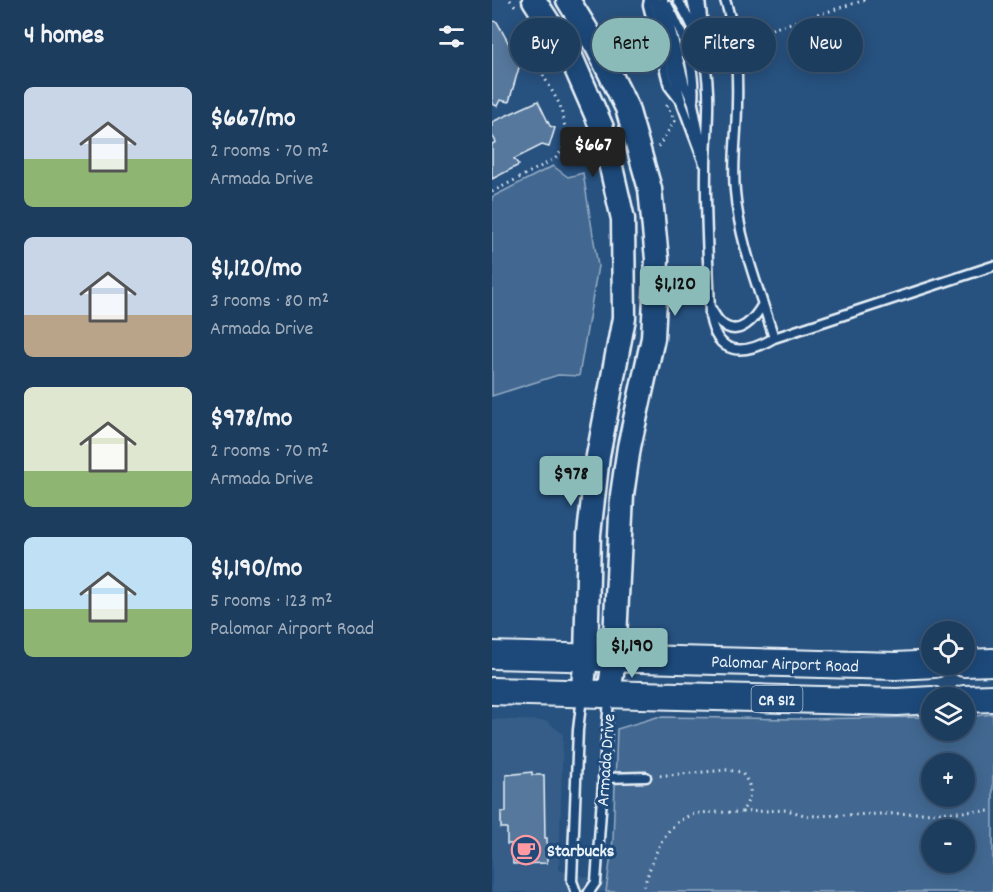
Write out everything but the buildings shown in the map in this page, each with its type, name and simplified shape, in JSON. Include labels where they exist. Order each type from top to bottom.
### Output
[{"type":"main road","name":"Armada Drive","points":[[534,0],[571,57],[602,128],[623,219],[624,318],[598,456],[590,523],[586,658],[582,694]]},
{"type":"main road","name":"Armada Drive","points":[[568,0],[597,47],[627,108],[650,189],[657,259],[653,338],[629,447],[622,495],[614,659],[609,695]]},
{"type":"main road","name":"Palomar Airport Road","points":[[492,655],[896,666],[921,665]]},
{"type":"main road","points":[[975,663],[993,662]]},
{"type":"main road","name":"Palomar Airport Road","points":[[492,692],[897,702],[921,701]]},
{"type":"main road","points":[[975,699],[993,698]]},
{"type":"lane","points":[[649,0],[648,5],[669,86],[706,168]]},
{"type":"lane","points":[[656,0],[678,104]]},
{"type":"lane","points":[[664,0],[685,44],[695,83],[693,104],[706,168]]},
{"type":"lane","points":[[678,0],[688,18]]},
{"type":"lane","points":[[685,0],[691,18]]},
{"type":"lane","points":[[692,0],[697,18]]},
{"type":"lane","points":[[700,0],[706,40],[708,114],[706,168],[710,307],[713,330],[718,341],[729,348],[741,351],[993,266]]},
{"type":"lane","points":[[724,0],[730,16],[736,58],[737,105],[733,168],[735,193],[745,245],[774,338]]},
{"type":"lane","points":[[710,307],[722,324],[731,328],[740,328],[755,319],[764,304]]},
{"type":"lane","name":"Armada Drive","points":[[576,892],[572,881],[578,730],[582,694]]},
{"type":"lane","name":"Armada Drive","points":[[589,892],[596,882],[609,695]]},
{"type":"lane","points":[[603,778],[646,777]]},
{"type":"path","points":[[776,27],[865,0]]},
{"type":"path","points":[[492,192],[555,159],[563,149],[566,132],[560,105],[541,72]]},
{"type":"path","points":[[657,149],[675,121],[667,106],[678,104]]},
{"type":"path","points":[[646,777],[727,770],[741,772],[749,782],[751,797],[742,812]]},
{"type":"path","points":[[642,892],[658,847],[673,824],[694,814],[788,810],[808,816],[993,811]]},
{"type":"shaded area","points":[[553,166],[568,177],[583,173],[598,266],[579,376],[558,375],[492,396],[492,197]]},
{"type":"shaded area","points":[[993,714],[993,892],[606,892],[613,840],[617,729],[657,717],[798,719],[921,717],[921,741],[975,741],[975,716]]},
{"type":"shaded area","points":[[492,719],[547,721],[563,734],[559,870],[609,883],[606,892],[492,892]]},
{"type":"place","name":"Starbucks","points":[[526,850]]}]
